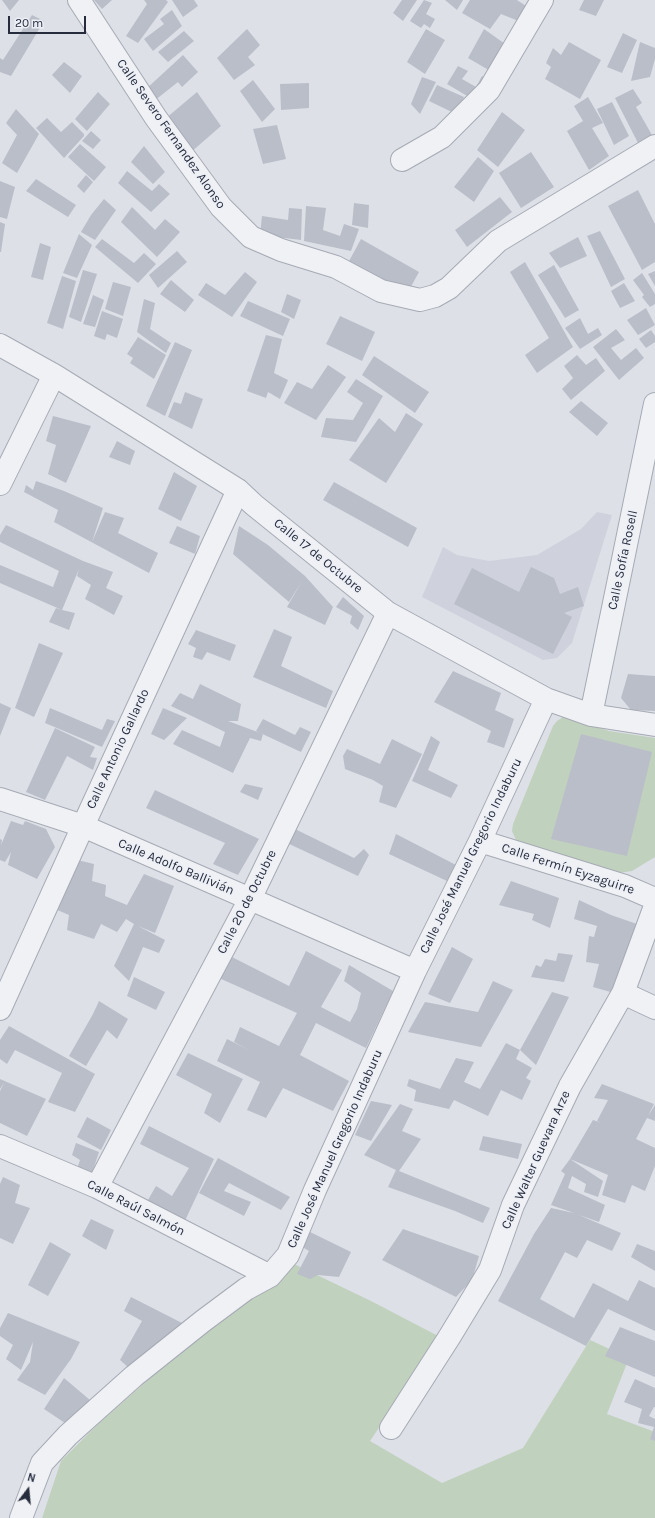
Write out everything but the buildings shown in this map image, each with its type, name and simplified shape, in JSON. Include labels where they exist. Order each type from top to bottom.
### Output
[{"type":"street","name":"Calle Severo Fernandez Alonso","points":[[79,0],[161,125],[221,208],[251,237],[281,250],[336,267],[381,292],[420,300],[435,296],[449,288],[498,241],[655,146]]},
{"type":"street","points":[[402,160],[442,137],[489,90],[542,0]]},
{"type":"street","name":"Calle 17 de Octubre","points":[[0,345],[54,375],[238,490],[254,505],[388,613],[546,699],[591,715],[655,725]]},
{"type":"street","points":[[0,484],[54,375]]},
{"type":"street","name":"Calle Sofía Rosell","points":[[591,715],[655,404]]},
{"type":"street","name":"Calle Antonio Gallardo","points":[[0,1009],[238,490]]},
{"type":"street","name":"Calle 20 de Octubre","points":[[97,1187],[250,898],[388,613]]},
{"type":"street","name":"Calle José Manuel Gregorio Indaburu","points":[[21,1518],[42,1463],[68,1435],[134,1376],[203,1321],[246,1289],[270,1276],[288,1255],[315,1190],[415,971],[480,840],[546,699]]},
{"type":"street","name":"Calle Adolfo Ballivián","points":[[0,799],[83,826],[415,971]]},
{"type":"street","name":"Calle Fermín Eyzaguirre","points":[[480,840],[625,886],[655,899]]},
{"type":"street","name":"Calle Walter Guevara Arze","points":[[391,1428],[490,1270],[513,1205],[570,1086],[623,994],[655,906]]},
{"type":"street","points":[[623,994],[655,1008]]},
{"type":"street","name":"Calle Raúl Salmón","points":[[0,1146],[97,1187],[270,1276]]},
{"type":"shaded area","points":[[597,512],[612,515],[572,643],[557,658],[543,660],[422,597],[443,547],[457,555],[489,561],[537,555],[581,529]]},
{"type":"green space","points":[[563,717],[571,718],[609,731],[655,738],[655,857],[632,871],[618,873],[523,846],[516,840],[512,831],[513,824],[553,726]]},
{"type":"green space","points":[[290,1262],[373,1302],[440,1337],[370,1441],[442,1483],[523,1448],[590,1340],[629,1358],[607,1414],[655,1432],[655,1518],[42,1518],[61,1461],[97,1425],[189,1344]]}]
